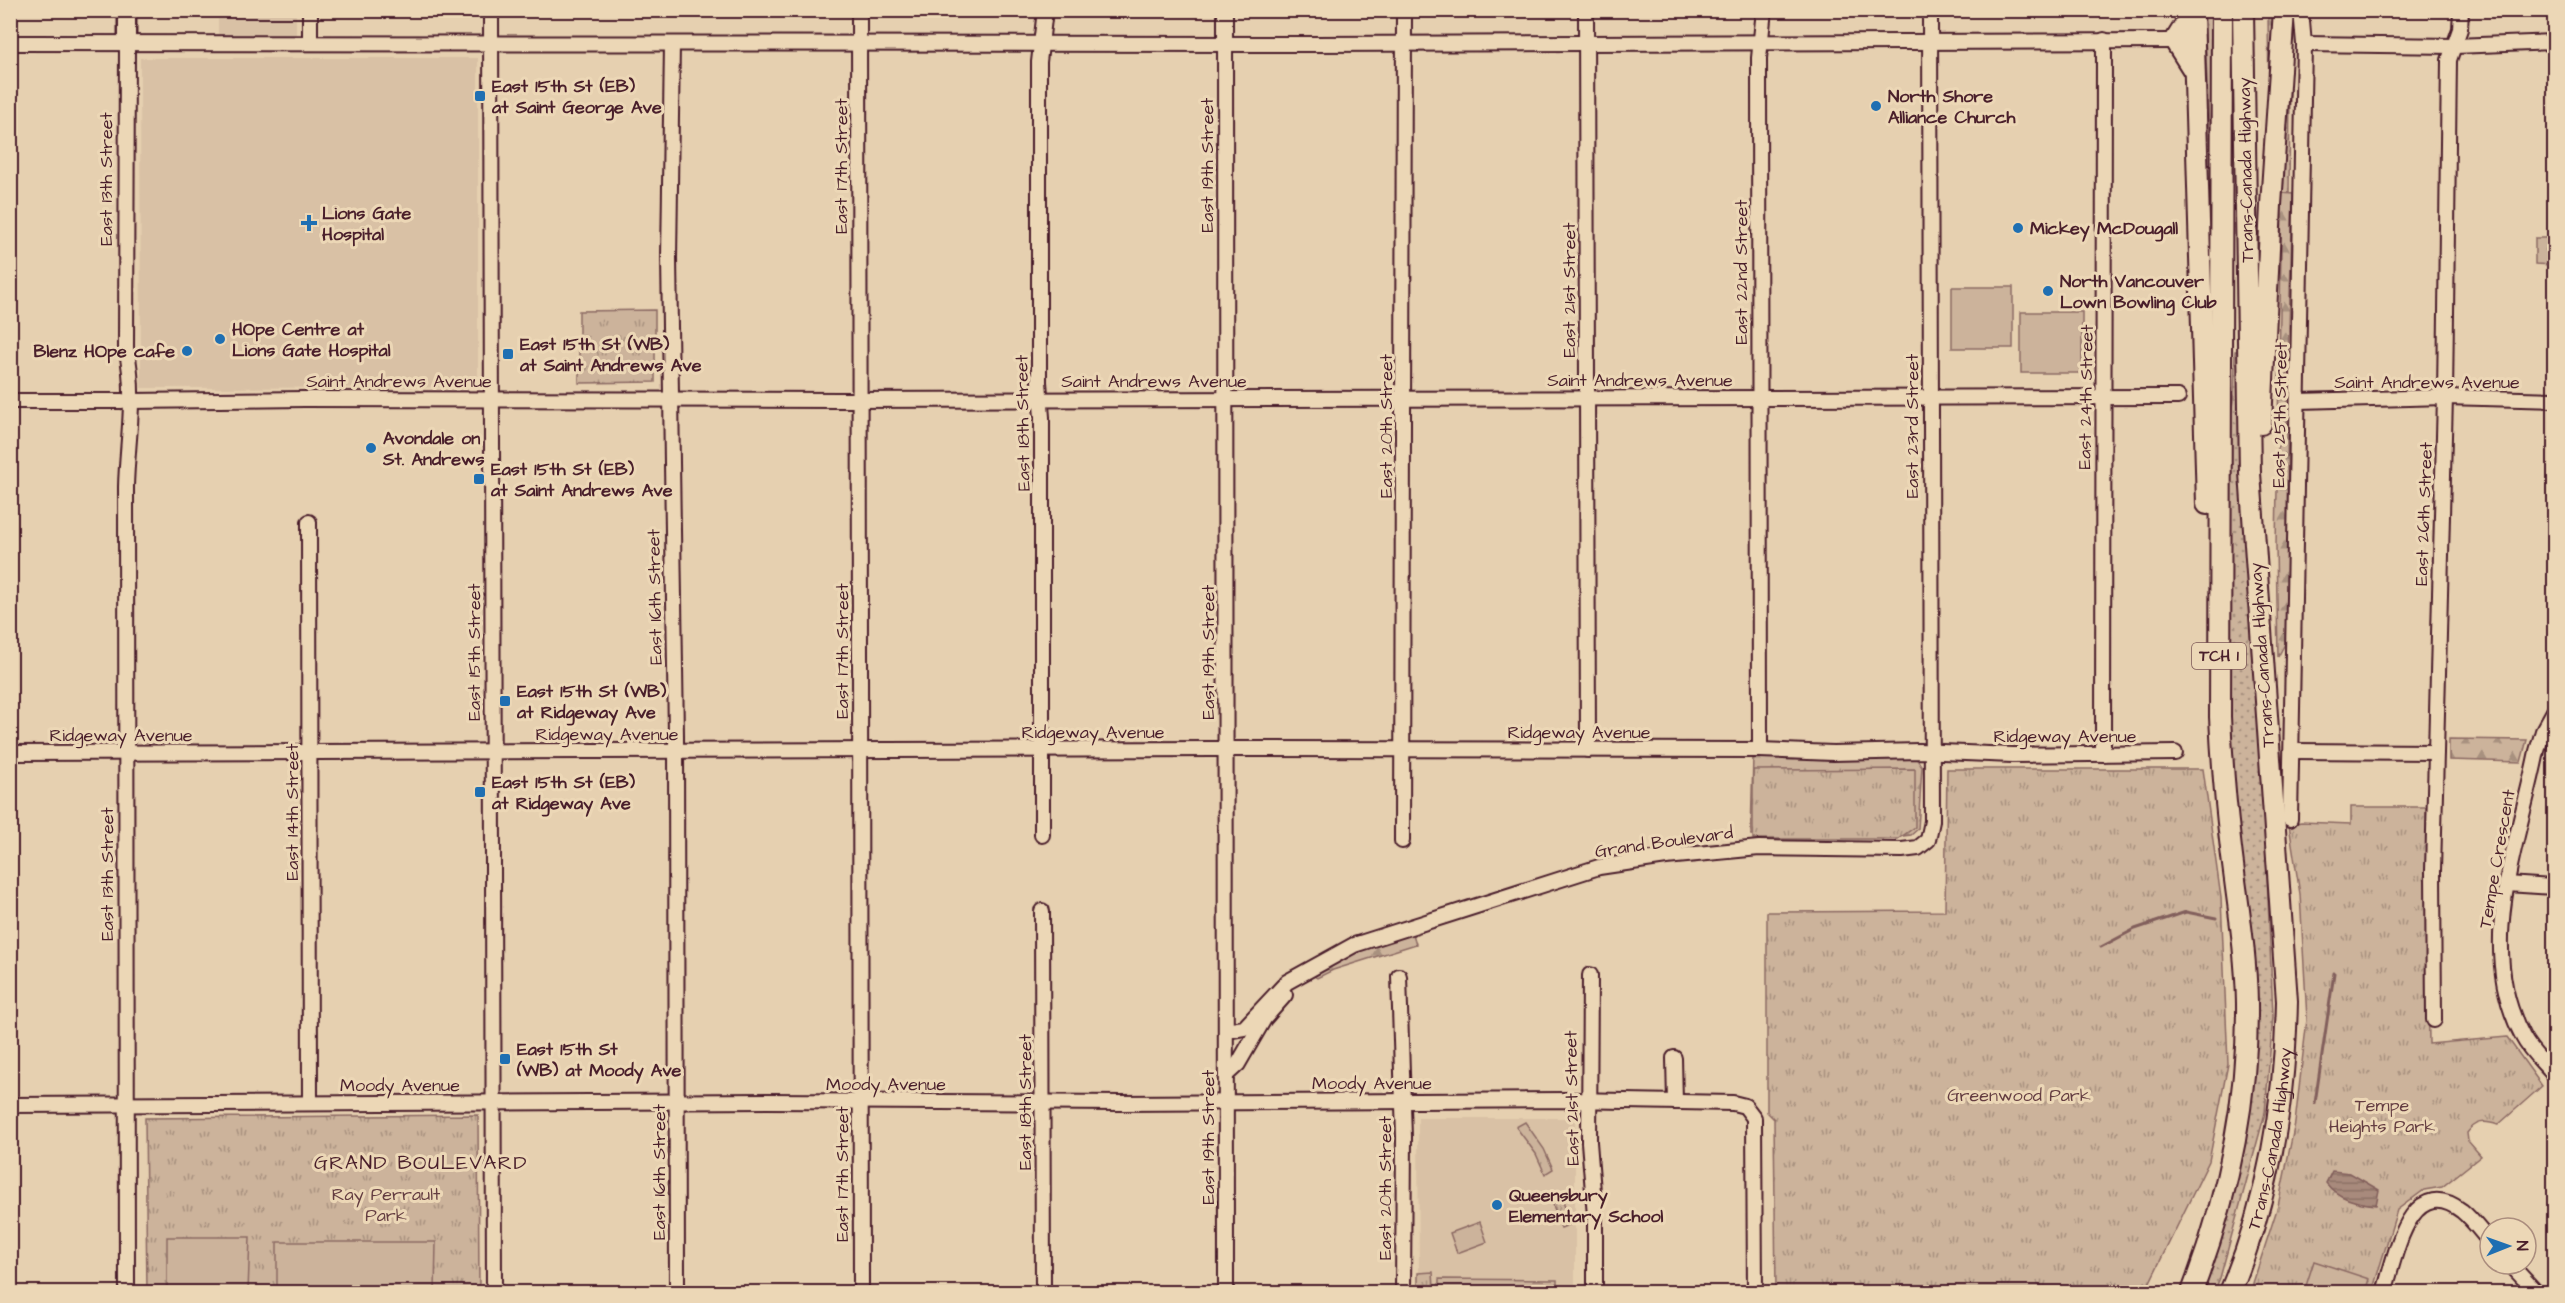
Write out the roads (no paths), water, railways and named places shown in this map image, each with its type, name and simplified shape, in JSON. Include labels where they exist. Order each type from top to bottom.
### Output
[{"type":"highway","name":"Trans-Canada Highway","points":[[2192,1293],[2222,1199],[2237,1128],[2244,1079],[2247,1021],[2244,961],[2222,758],[2219,554],[2222,10]]},
{"type":"highway","name":"Trans-Canada Highway","points":[[2230,1293],[2249,1238],[2269,1167],[2284,1084],[2286,1043],[2285,960],[2257,594],[2249,436],[2243,10]]},
{"type":"highway","points":[[2257,594],[2262,374],[2284,10]]},
{"type":"highway","points":[[2193,11],[2175,41],[2194,71]]},
{"type":"highway","points":[[2193,11],[2210,658],[2222,758]]},
{"type":"main road","name":"East 13th Street","points":[[127,10],[127,44]]},
{"type":"street","points":[[310,10],[310,43]]},
{"type":"street","name":"East 15th Street","points":[[491,10],[494,1293]]},
{"type":"street","name":"East 17th Street","points":[[859,10],[861,1293]]},
{"type":"street","name":"East 18th Street","points":[[1042,835],[1039,62],[1044,10]]},
{"type":"street","name":"East 19th Street","points":[[1225,10],[1226,1293]]},
{"type":"street","name":"East 20th Street","points":[[1402,841],[1404,10]]},
{"type":"street","name":"East 21st Street","points":[[1586,10],[1588,750]]},
{"type":"street","name":"East 22nd Street","points":[[1760,750],[1759,58],[1764,10]]},
{"type":"street","name":"East 23rd Street","points":[[1928,840],[1932,821],[1930,10]]},
{"type":"street","name":"East 25th Street","points":[[2290,819],[2304,44],[2301,10]]},
{"type":"street","name":"East 26th Street","points":[[2434,1020],[2433,871],[2445,397],[2449,60],[2460,29],[2461,10]]},
{"type":"street","name":"East 24th Street","points":[[2103,754],[2104,40]]},
{"type":"street","points":[[10,43],[2175,41]]},
{"type":"street","points":[[2304,44],[2455,46],[2554,42]]},
{"type":"street","name":"East 13th Street","points":[[127,44],[126,348],[122,366],[126,401],[122,435],[127,455],[127,1293]]},
{"type":"street","name":"East 16th Street","points":[[672,44],[671,400],[676,752],[677,1293]]},
{"type":"street","name":"Saint Andrews Avenue","points":[[10,401],[2178,397]]},
{"type":"street","name":"Saint Andrews Avenue","points":[[2299,401],[2445,397],[2554,400]]},
{"type":"street","name":"East 14th Street","points":[[309,522],[310,1103]]},
{"type":"street","name":"Tempe Crescent","points":[[2554,711],[2543,731],[2537,751],[2500,921],[2500,953],[2511,1008],[2523,1038],[2554,1075]]},
{"type":"street","name":"Ridgeway Avenue","points":[[10,753],[310,754],[1226,749],[1760,750],[2012,755],[2175,753]]},
{"type":"street","points":[[2292,751],[2436,752]]},
{"type":"street","name":"Grand Boulevard","points":[[1226,1031],[1244,1028],[1281,987],[1299,974],[1354,945],[1599,867],[1666,857],[1759,848],[1902,850],[1918,848],[1928,840]]},
{"type":"street","points":[[2507,884],[2554,887]]},
{"type":"street","name":"East 18th Street","points":[[1042,911],[1043,1293]]},
{"type":"street","name":"Grand Boulevard","points":[[1226,1075],[1238,1064],[1264,1019],[1312,968]]},
{"type":"street","name":"East 21st Street","points":[[1590,975],[1589,1101],[1590,1155],[1595,1216],[1595,1293]]},
{"type":"street","name":"East 20th Street","points":[[1399,976],[1403,1293]]},
{"type":"street","points":[[1674,1058],[1675,1102]]},
{"type":"street","name":"Moody Avenue","points":[[10,1105],[1402,1100],[1733,1103],[1745,1106],[1754,1118],[1755,1293]]},
{"type":"street","points":[[2384,1293],[2409,1217],[2421,1206],[2429,1203],[2444,1203],[2461,1210],[2478,1229]]},
{"type":"street","points":[[2521,1276],[2536,1293]]},
{"type":"waterway","points":[[2101,947],[2135,929],[2186,912],[2216,918]]},
{"type":"waterway","points":[[2315,1103],[2334,973]]},
{"type":"place","name":"East 15th St (EB) at Saint George Ave","points":[[480,96]]},
{"type":"place","name":"North Shore Alliance Church","points":[[1876,106]]},
{"type":"place","name":"Lions Gate Hospital","points":[[309,223]]},
{"type":"place","name":"Mickey McDougall","points":[[2018,228]]},
{"type":"place","name":"North Vancouver Lown Bowling Club","points":[[2048,291]]},
{"type":"place","name":"HOpe Centre at Lions Gate Hospital","points":[[220,339]]},
{"type":"place","name":"Blenz HOpe cafe","points":[[187,351]]},
{"type":"place","name":"East 15th St (WB) at Saint Andrews Ave","points":[[508,354]]},
{"type":"place","name":"Avondale on St. Andrews","points":[[371,448]]},
{"type":"place","name":"East 15th St (EB) at Saint Andrews Ave","points":[[479,479]]},
{"type":"place","name":"East 15th St (WB) at Ridgeway Ave","points":[[505,701]]},
{"type":"place","name":"East 15th St (EB) at Ridgeway Ave","points":[[480,792]]},
{"type":"place","name":"East 15th St (WB) at Moody Ave","points":[[505,1059]]},
{"type":"place","name":"Queensbury Elementary School","points":[[1497,1205]]},
{"type":"district","name":"GRAND BOULEVARD","points":[[421,1163]]},
{"type":"park label","name":"Greenwood Park","points":[[2019,1095]]},
{"type":"park label","name":"Tempe Heights Park","points":[[2382,1115]]},
{"type":"park label","name":"Ray Perrault Park","points":[[386,1204]]}]
